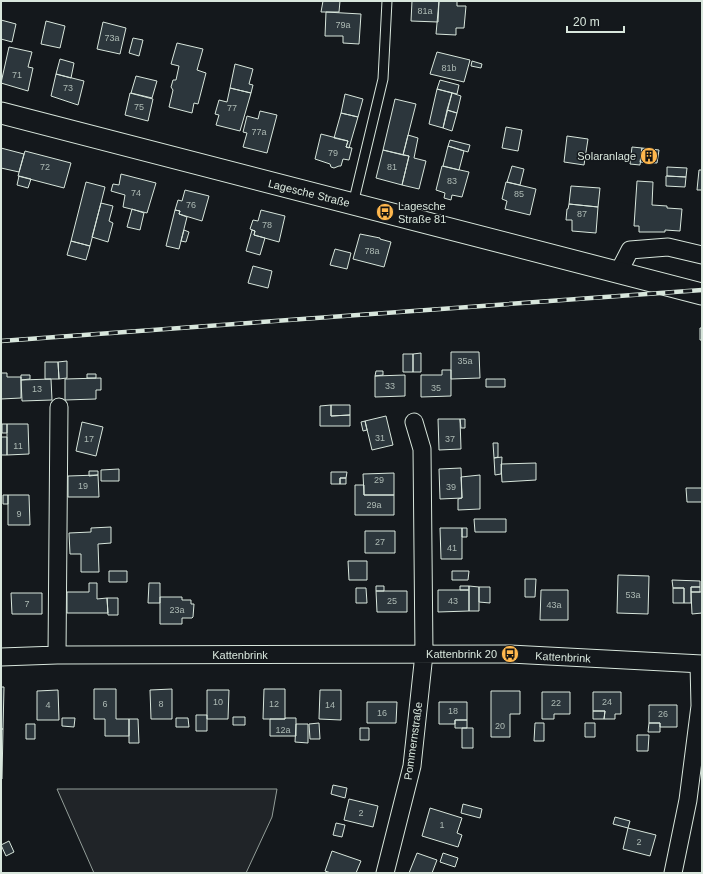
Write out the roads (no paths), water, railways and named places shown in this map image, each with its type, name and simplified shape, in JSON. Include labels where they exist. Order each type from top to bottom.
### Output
[{"type":"street","name":"Lagesche Straße","points":[[1,113],[702,294]]},
{"type":"street","points":[[618,272],[630,250],[668,246],[702,255]]},
{"type":"street","points":[[57,656],[59,407]]},
{"type":"street","points":[[414,422],[422,450],[424,654]]},
{"type":"street","name":"Pommernstraße","points":[[385,873],[412,766],[424,654]]},
{"type":"street","name":"Kattenbrink","points":[[1,657],[510,654],[701,664]]},
{"type":"street","points":[[673,873],[688,800],[700,706],[701,664]]},
{"type":"lane","points":[[353,204],[383,79],[387,1]]},
{"type":"railway","points":[[1,341],[702,290]]},
{"type":"place","name":"Solaranlage","points":[[649,156]]},
{"type":"place","name":"Lagesche Straße 81","points":[[385,212]]},
{"type":"place","name":"Kattenbrink 20","points":[[510,654]]}]
